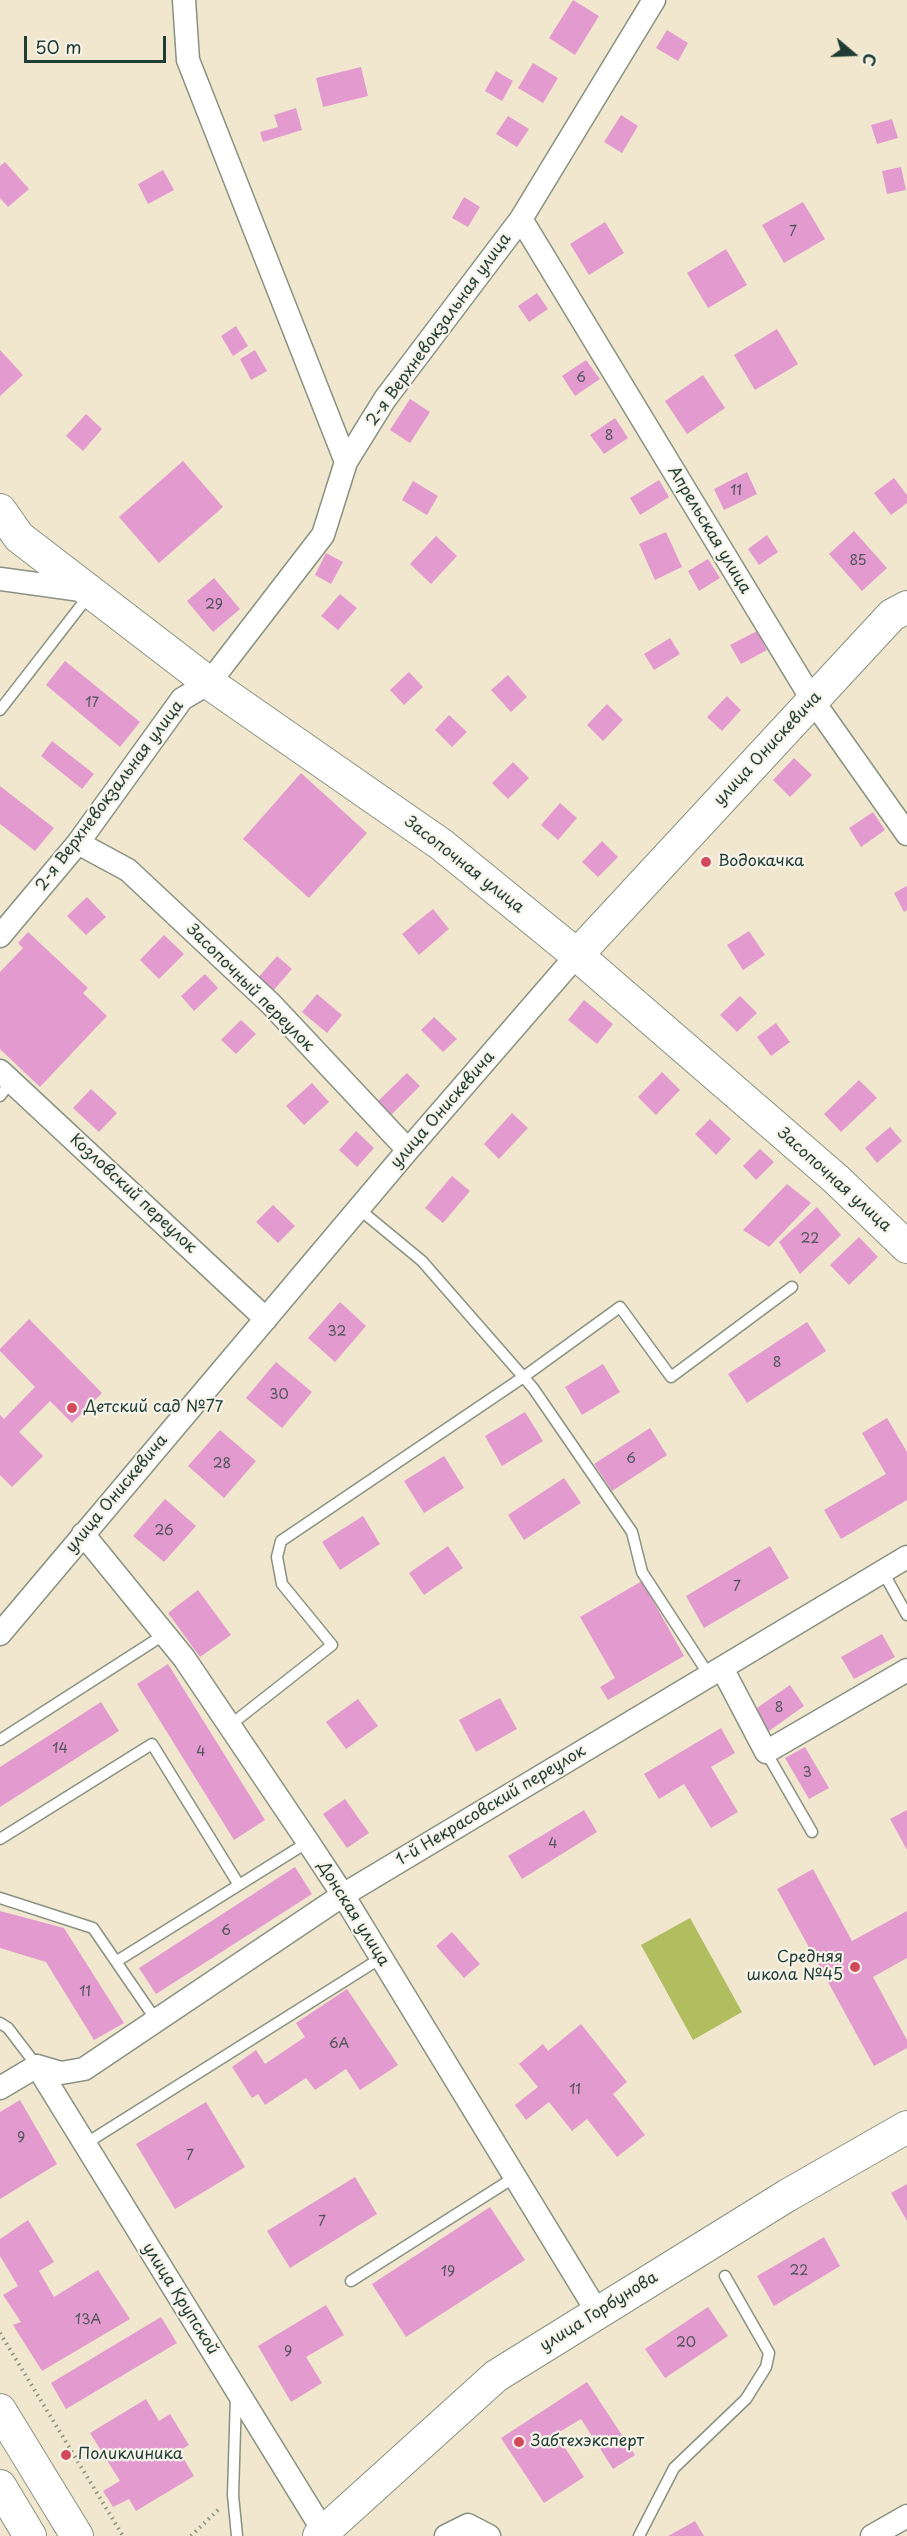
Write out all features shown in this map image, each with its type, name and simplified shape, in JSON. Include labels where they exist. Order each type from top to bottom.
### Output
[{"type":"street","points":[[184,0],[189,60],[346,462]]},
{"type":"street","name":"2-я Верхневокзальная улица","points":[[0,936],[78,843],[182,699],[209,683],[323,534],[346,462],[385,399],[521,219],[654,0]]},
{"type":"street","name":"Апрельская улица","points":[[521,219],[813,701],[907,834]]},
{"type":"street","name":"Засопочная улица","points":[[0,510],[19,537],[209,683],[442,845],[577,955],[836,1179],[907,1247]]},
{"type":"street","points":[[0,579],[92,592]]},
{"type":"street","name":"улица Онискевича","points":[[0,1634],[408,1150],[577,955],[892,615],[907,607]]},
{"type":"street","name":"Засопочный переулок","points":[[78,843],[128,870],[271,1004],[408,1150]]},
{"type":"street","name":"Козловский переулок","points":[[4,1083],[266,1319]]},
{"type":"street","name":"Донская улица","points":[[83,1534],[184,1658],[308,1842],[343,1895],[598,2313]]},
{"type":"street","name":"1-й Некрасовский переулок","points":[[84,2069],[343,1895],[907,1557]]},
{"type":"street","points":[[715,1672],[766,1752],[907,1670]]},
{"type":"street","points":[[0,2088],[37,2066],[61,2073],[84,2069]]},
{"type":"street","name":"улица Крупской","points":[[37,2066],[236,2390],[321,2534]]},
{"type":"street","points":[[67,2115],[74,2087],[84,2069]]},
{"type":"street","name":"улица Горбунова","points":[[321,2534],[496,2376],[788,2195],[907,2127]]},
{"type":"street","points":[[0,2410],[77,2536]]},
{"type":"street","points":[[0,2486],[30,2536]]},
{"type":"street","points":[[872,2536],[907,2516]]},
{"type":"street","points":[[446,2536],[468,2525],[489,2536]]},
{"type":"lane","points":[[1,708],[92,592]]},
{"type":"lane","points":[[358,1209],[422,1261],[533,1388],[632,1532],[642,1572],[715,1672]]},
{"type":"lane","points":[[229,1726],[332,1646],[282,1584],[278,1557],[281,1541],[522,1378],[620,1307],[671,1377],[792,1287]]},
{"type":"lane","points":[[883,1572],[907,1615]]},
{"type":"lane","points":[[0,1740],[165,1634]]},
{"type":"lane","points":[[0,1839],[152,1744],[240,1886]]},
{"type":"lane","points":[[766,1752],[812,1832]]},
{"type":"lane","points":[[117,1961],[308,1842]]},
{"type":"lane","points":[[0,1898],[93,1928],[156,2020]]},
{"type":"lane","points":[[85,2144],[381,1958]]},
{"type":"lane","points":[[0,2023],[8,2028],[37,2066]]},
{"type":"lane","points":[[351,2281],[515,2177]]},
{"type":"lane","points":[[639,2536],[674,2468],[747,2399],[766,2367],[769,2353],[725,2276]]},
{"type":"lane","points":[[236,2390],[233,2495],[237,2536]]},
{"type":"path","points":[[0,2333],[123,2536]]},
{"type":"path","points":[[191,2536],[233,2495]]},
{"type":"green space","points":[[690,1918],[742,2012],[693,2040],[641,1945]]},
{"type":"building","points":[[573,0],[599,16],[575,55],[549,38]]},
{"type":"building","points":[[667,30],[688,43],[678,61],[656,48]]},
{"type":"building","points":[[533,63],[558,78],[543,103],[518,88]]},
{"type":"building","points":[[361,67],[368,96],[323,107],[316,78]]},
{"type":"building","points":[[496,71],[513,81],[502,101],[485,91]]},
{"type":"building","points":[[296,108],[302,130],[263,142],[260,132],[278,127],[274,115]]},
{"type":"building","points":[[621,115],[638,126],[622,153],[604,142]]},
{"type":"building","points":[[508,116],[529,129],[517,147],[496,134]]},
{"type":"building","points":[[892,119],[898,138],[877,144],[871,125]]},
{"type":"building","points":[[5,162],[29,189],[8,207],[0,198],[0,166]]},
{"type":"building","points":[[901,167],[906,190],[887,194],[882,171]]},
{"type":"building","points":[[163,170],[174,190],[148,204],[138,184]]},
{"type":"building","points":[[464,197],[480,207],[468,227],[452,218]]},
{"type":"building","points":[[803,202],[825,239],[784,263],[762,225]]},
{"type":"building","points":[[605,222],[624,253],[589,275],[570,244]]},
{"type":"building","points":[[726,249],[747,285],[708,308],[687,273]]},
{"type":"building","points":[[537,293],[548,309],[529,322],[518,306]]},
{"type":"building","points":[[236,326],[248,346],[233,356],[221,336]]},
{"type":"building","points":[[777,329],[798,364],[755,390],[734,355]]},
{"type":"building","points":[[0,350],[23,375],[0,396]]},
{"type":"building","points":[[255,350],[267,371],[251,380],[240,359]]},
{"type":"building","points":[[586,360],[600,379],[575,396],[562,376]]},
{"type":"building","points":[[703,375],[725,408],[687,434],[665,401]]},
{"type":"building","points":[[410,399],[430,412],[410,443],[390,430]]},
{"type":"building","points":[[86,414],[102,429],[83,451],[66,436]]},
{"type":"building","points":[[615,418],[628,438],[604,454],[590,435]]},
{"type":"building","points":[[183,461],[223,507],[159,563],[119,517]]},
{"type":"building","points":[[747,472],[757,494],[724,510],[714,489]]},
{"type":"building","points":[[894,478],[907,495],[907,503],[891,515],[874,493]]},
{"type":"building","points":[[659,480],[669,497],[640,515],[630,498]]},
{"type":"building","points":[[413,481],[438,496],[427,515],[402,500]]},
{"type":"building","points":[[854,531],[887,568],[862,591],[829,554]]},
{"type":"building","points":[[666,532],[682,567],[655,580],[639,544]]},
{"type":"building","points":[[767,535],[778,552],[759,565],[748,549]]},
{"type":"building","points":[[436,536],[457,556],[431,584],[410,564]]},
{"type":"building","points":[[326,553],[343,562],[331,584],[315,575]]},
{"type":"building","points":[[708,559],[720,578],[699,591],[688,571]]},
{"type":"building","points":[[214,578],[240,609],[213,632],[187,601]]},
{"type":"building","points":[[340,594],[357,608],[338,630],[321,616]]},
{"type":"building","points":[[757,631],[767,650],[741,664],[730,645]]},
{"type":"building","points":[[670,638],[680,654],[654,670],[644,654]]},
{"type":"building","points":[[65,661],[140,722],[120,747],[46,685]]},
{"type":"building","points":[[409,672],[423,687],[404,705],[390,690]]},
{"type":"building","points":[[508,675],[527,697],[511,712],[491,690]]},
{"type":"building","points":[[727,696],[741,710],[722,731],[707,717]]},
{"type":"building","points":[[607,704],[623,720],[603,741],[587,725]]},
{"type":"building","points":[[449,715],[467,732],[452,747],[435,730]]},
{"type":"building","points":[[52,741],[94,774],[82,789],[41,756]]},
{"type":"building","points":[[794,758],[812,775],[790,797],[773,780]]},
{"type":"building","points":[[513,762],[529,778],[508,799],[492,783]]},
{"type":"building","points":[[301,773],[367,833],[309,898],[243,839]]},
{"type":"building","points":[[0,786],[54,828],[35,851],[0,824]]},
{"type":"building","points":[[560,803],[577,818],[558,840],[541,825]]},
{"type":"building","points":[[873,812],[885,830],[861,847],[849,828]]},
{"type":"building","points":[[602,841],[618,857],[598,877],[582,862]]},
{"type":"building","points":[[907,886],[907,910],[904,912],[894,893]]},
{"type":"building","points":[[87,897],[106,917],[86,935],[67,916]]},
{"type":"building","points":[[433,909],[449,929],[419,955],[402,934]]},
{"type":"building","points":[[749,931],[765,955],[743,970],[727,945]]},
{"type":"building","points":[[28,932],[88,988],[83,993],[107,1016],[40,1087],[0,1049],[0,972],[23,948],[18,943]]},
{"type":"building","points":[[164,935],[184,954],[159,979],[140,960]]},
{"type":"building","points":[[277,956],[292,969],[273,991],[258,978]]},
{"type":"building","points":[[205,974],[218,988],[194,1011],[181,996]]},
{"type":"building","points":[[317,994],[342,1015],[327,1033],[302,1012]]},
{"type":"building","points":[[740,996],[757,1013],[737,1032],[720,1015]]},
{"type":"building","points":[[584,1000],[613,1024],[597,1044],[568,1020]]},
{"type":"building","points":[[434,1017],[457,1039],[443,1052],[421,1030]]},
{"type":"building","points":[[241,1020],[256,1034],[236,1054],[221,1040]]},
{"type":"building","points":[[776,1023],[790,1042],[771,1056],[757,1037]]},
{"type":"building","points":[[662,1072],[680,1090],[656,1115],[638,1097]]},
{"type":"building","points":[[407,1073],[420,1086],[388,1118],[375,1104]]},
{"type":"building","points":[[859,1080],[877,1098],[841,1132],[824,1114]]},
{"type":"building","points":[[312,1083],[329,1102],[304,1125],[286,1106]]},
{"type":"building","points":[[91,1089],[117,1113],[99,1132],[73,1108]]},
{"type":"building","points":[[512,1113],[528,1128],[499,1159],[484,1144]]},
{"type":"building","points":[[710,1119],[731,1139],[716,1155],[695,1134]]},
{"type":"building","points":[[890,1127],[902,1141],[877,1163],[865,1148]]},
{"type":"building","points":[[356,1131],[374,1148],[357,1167],[339,1150]]},
{"type":"building","points":[[760,1149],[774,1162],[756,1180],[743,1166]]},
{"type":"building","points":[[452,1176],[470,1191],[443,1223],[425,1208]]},
{"type":"building","points":[[787,1184],[811,1203],[769,1247],[743,1230]]},
{"type":"building","points":[[273,1205],[295,1226],[278,1243],[256,1222]]},
{"type":"building","points":[[817,1207],[841,1235],[800,1274],[779,1242]]},
{"type":"building","points":[[859,1237],[878,1257],[849,1285],[830,1265]]},
{"type":"building","points":[[340,1302],[366,1326],[335,1362],[308,1338]]},
{"type":"building","name":"Детский сад №77","points":[[29,1319],[102,1393],[72,1423],[50,1401],[19,1432],[43,1456],[12,1487],[0,1475],[0,1415],[4,1419],[35,1387],[0,1349]]},
{"type":"building","points":[[807,1322],[826,1351],[747,1403],[728,1374]]},
{"type":"building","points":[[276,1362],[312,1392],[282,1428],[246,1398]]},
{"type":"building","points":[[603,1364],[620,1392],[582,1415],[565,1387]]},
{"type":"building","points":[[525,1412],[543,1441],[502,1466],[485,1436]]},
{"type":"building","points":[[887,1418],[907,1452],[907,1500],[841,1539],[824,1510],[886,1474],[862,1433]]},
{"type":"building","points":[[650,1428],[667,1455],[612,1491],[594,1464]]},
{"type":"building","points":[[220,1430],[256,1461],[224,1498],[188,1466]]},
{"type":"building","points":[[444,1456],[464,1488],[424,1513],[404,1481]]},
{"type":"building","points":[[564,1478],[581,1503],[524,1540],[508,1515]]},
{"type":"building","points":[[165,1499],[196,1526],[164,1562],[133,1536]]},
{"type":"building","points":[[363,1516],[380,1544],[340,1570],[322,1542]]},
{"type":"building","points":[[448,1546],[463,1568],[424,1595],[409,1573]]},
{"type":"building","points":[[770,1546],[789,1578],[704,1628],[686,1596]]},
{"type":"building","points":[[642,1581],[684,1656],[608,1700],[600,1687],[615,1678],[580,1617]]},
{"type":"building","points":[[198,1590],[231,1635],[200,1657],[168,1613]]},
{"type":"building","points":[[882,1634],[895,1657],[854,1679],[841,1657]]},
{"type":"building","points":[[168,1664],[265,1820],[234,1840],[137,1684]]},
{"type":"building","points":[[790,1685],[804,1706],[769,1731],[754,1710]]},
{"type":"building","points":[[500,1698],[517,1729],[476,1752],[459,1720]]},
{"type":"building","points":[[358,1699],[378,1726],[346,1749],[326,1722]]},
{"type":"building","points":[[101,1702],[119,1731],[0,1807],[0,1767]]},
{"type":"building","points":[[721,1728],[735,1753],[711,1767],[738,1812],[711,1828],[684,1784],[659,1799],[644,1774]]},
{"type":"building","points":[[805,1747],[829,1788],[809,1799],[785,1758]]},
{"type":"building","points":[[345,1799],[369,1833],[347,1848],[323,1814]]},
{"type":"building","points":[[584,1810],[597,1832],[522,1879],[508,1856]]},
{"type":"building","points":[[907,1810],[907,1850],[890,1819]]},
{"type":"building","points":[[295,1867],[312,1894],[156,1994],[139,1968]]},
{"type":"building","name":"Средняя школа №45","points":[[813,1869],[852,1941],[907,1911],[907,1958],[873,1977],[907,2040],[907,2048],[874,2066],[777,1889]]},
{"type":"building","points":[[0,1911],[64,1928],[124,2023],[94,2040],[46,1962],[0,1948]]},
{"type":"building","points":[[452,1932],[480,1964],[464,1978],[436,1946]]},
{"type":"building","points":[[347,1989],[398,2065],[360,2090],[346,2069],[315,2090],[306,2078],[265,2105],[258,2094],[252,2098],[232,2067],[256,2050],[265,2064],[305,2037],[296,2023]]},
{"type":"building","points":[[581,2024],[627,2082],[613,2094],[645,2135],[617,2157],[587,2119],[572,2131],[549,2102],[526,2120],[515,2105],[538,2087],[519,2064],[543,2044],[548,2051]]},
{"type":"building","points":[[20,2100],[57,2164],[0,2199],[0,2112]]},
{"type":"building","points":[[206,2102],[245,2167],[175,2209],[136,2144]]},
{"type":"building","points":[[355,2177],[377,2214],[290,2268],[267,2231]]},
{"type":"building","points":[[907,2184],[907,2221],[891,2193]]},
{"type":"building","points":[[490,2207],[525,2260],[406,2337],[372,2284]]},
{"type":"building","points":[[28,2220],[54,2262],[39,2271],[54,2297],[98,2270],[130,2319],[42,2371],[13,2325],[21,2322],[3,2295],[18,2286],[0,2256],[0,2239]]},
{"type":"building","points":[[824,2237],[840,2266],[774,2306],[757,2276]]},
{"type":"building","points":[[326,2305],[344,2335],[306,2357],[322,2383],[291,2402],[258,2346]]},
{"type":"building","points":[[708,2307],[728,2336],[665,2378],[645,2349]]},
{"type":"building","points":[[161,2317],[177,2343],[66,2409],[51,2383]]},
{"type":"building","points":[[587,2382],[635,2455],[613,2469],[581,2419],[556,2434],[584,2477],[544,2503],[501,2438]]},
{"type":"building","points":[[146,2399],[159,2421],[170,2414],[189,2445],[179,2451],[194,2476],[136,2511],[129,2499],[113,2507],[103,2491],[120,2481],[90,2433]]},
{"type":"building","points":[[695,2521],[704,2536],[668,2536]]},
{"type":"place","name":"Водокачка","points":[[706,862]]},
{"type":"place","name":"Детский сад №77","points":[[72,1408]]},
{"type":"place","name":"Средняя школа №45","points":[[855,1967]]},
{"type":"place","name":"Забтехэксперт","points":[[519,2442]]},
{"type":"place","name":"Поликлиника","points":[[66,2455]]}]
